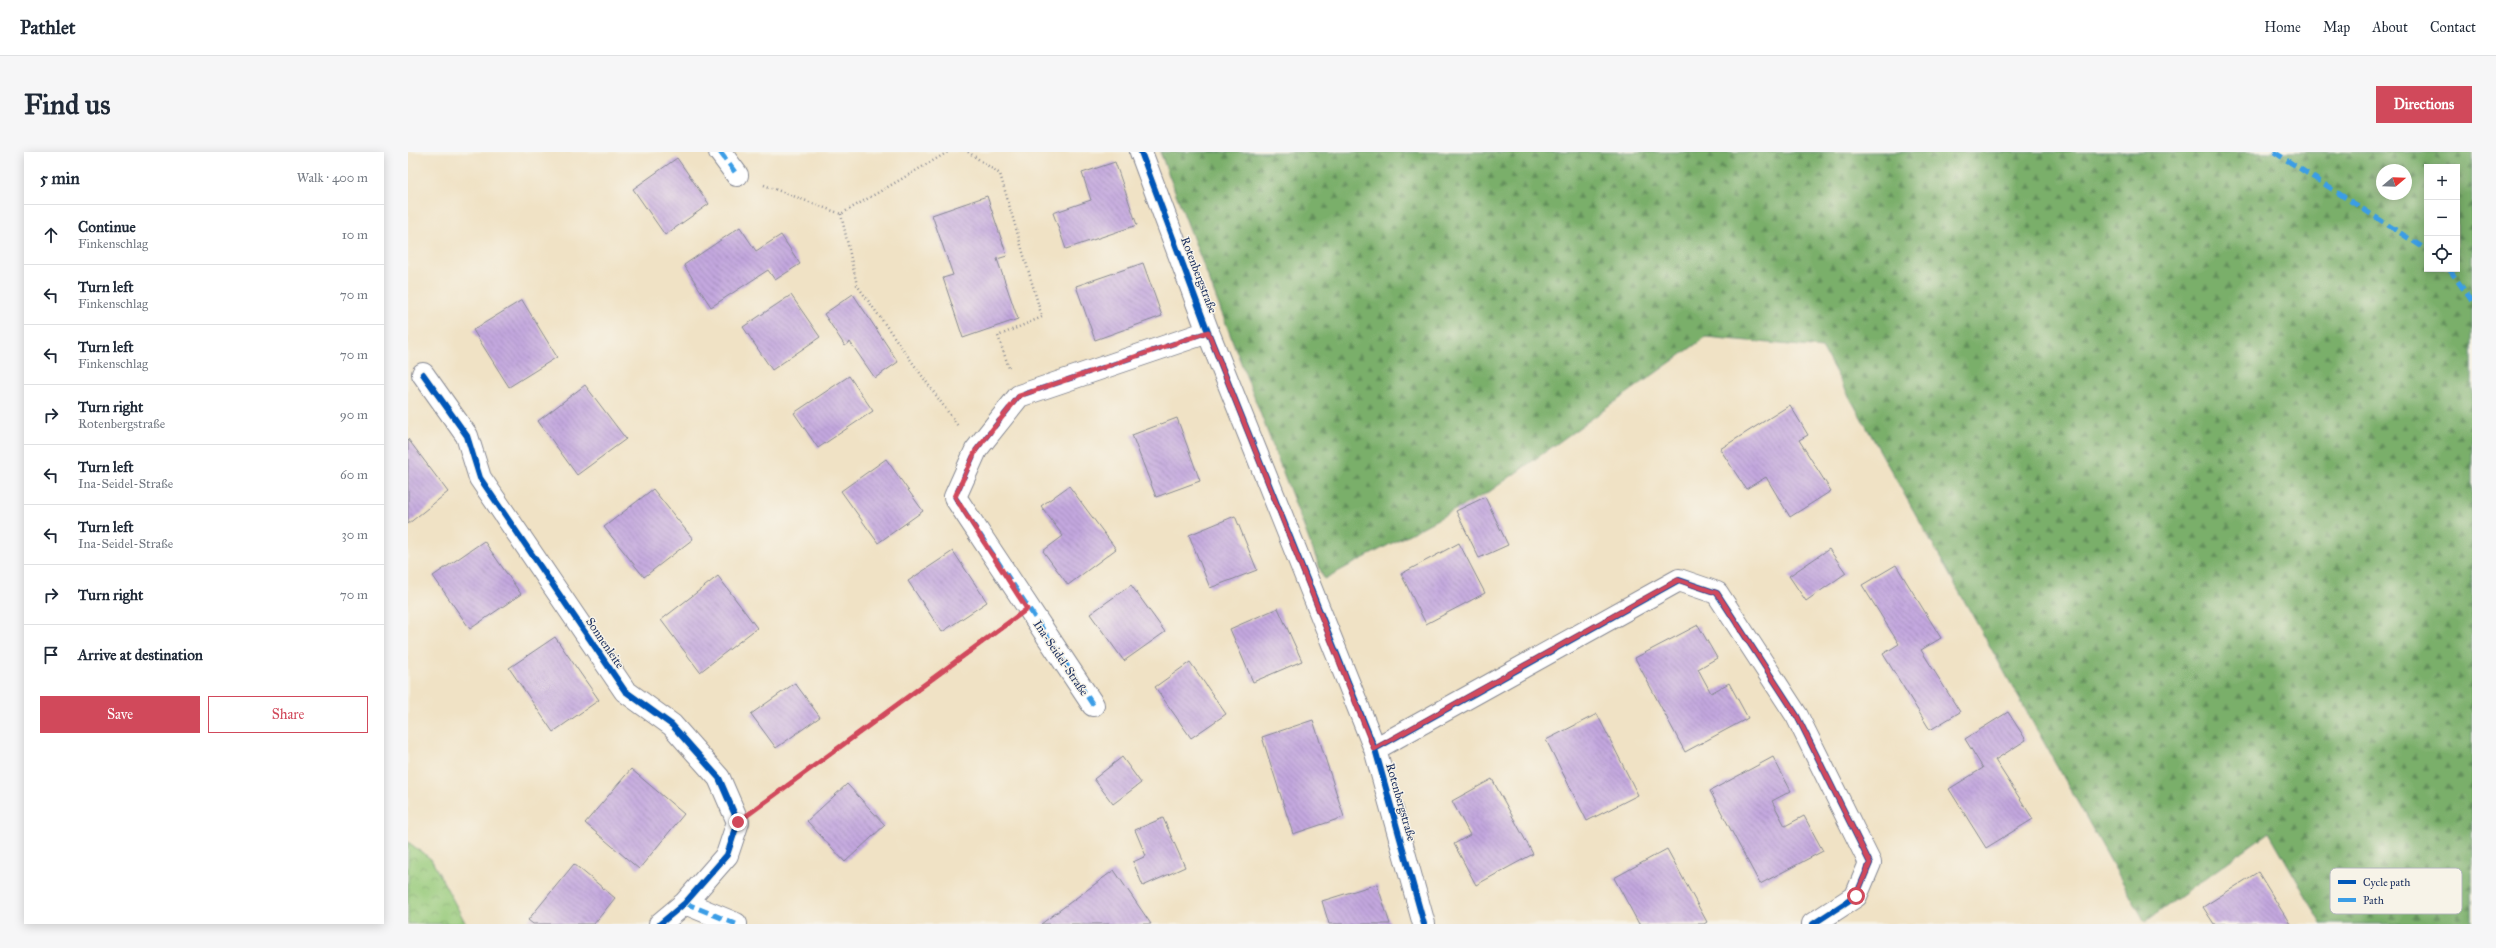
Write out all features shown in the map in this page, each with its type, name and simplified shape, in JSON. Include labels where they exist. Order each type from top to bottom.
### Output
[{"type":"street","points":[[720,152],[737,175]]},
{"type":"street","name":"Rotenbergstraße","points":[[1141,152],[1208,332],[1374,749],[1424,924]]},
{"type":"street","points":[[1019,396],[1208,332]]},
{"type":"street","name":"Sonnenleite","points":[[423,374],[467,436],[480,478],[625,691],[672,725],[719,778],[738,822]]},
{"type":"street","name":"Ina-Seidel-Straße","points":[[1019,396],[976,450],[955,497],[1027,609],[1093,705]]},
{"type":"street","points":[[1374,749],[1678,580],[1717,593],[1797,716],[1870,863],[1856,896],[1813,924]]},
{"type":"street","points":[[660,924],[685,903],[727,855],[738,822]]},
{"type":"street","points":[[685,903],[736,924]]},
{"type":"path","points":[[841,214],[948,152]]},
{"type":"path","points":[[968,152],[1000,174],[1042,317],[998,336],[1019,396]]},
{"type":"path","points":[[737,175],[841,214]]},
{"type":"path","points":[[841,214],[857,285],[976,450]]},
{"type":"path","points":[[738,822],[1027,609]]},
{"type":"green space","points":[[1160,152],[2472,152],[2472,924],[2322,924],[2269,832],[2145,922],[1822,348],[1706,337],[1489,492],[1324,579]]},
{"type":"green space","points":[[408,842],[431,859],[466,924],[408,924]]},
{"type":"building","points":[[677,158],[709,204],[665,235],[633,189]]},
{"type":"building","points":[[1115,162],[1137,225],[1066,249],[1053,213],[1091,200],[1082,173]]},
{"type":"building","points":[[987,196],[1007,256],[997,259],[1018,319],[963,338],[943,278],[953,275],[932,215]]},
{"type":"building","points":[[740,227],[756,251],[781,235],[800,264],[775,280],[768,270],[711,307],[684,265]]},
{"type":"building","points":[[1143,263],[1162,316],[1095,340],[1076,286]]},
{"type":"building","points":[[853,294],[898,362],[875,378],[850,342],[845,346],[824,314]]},
{"type":"building","points":[[791,295],[820,337],[772,370],[743,327]]},
{"type":"building","points":[[522,300],[557,357],[509,387],[473,330]]},
{"type":"building","points":[[849,376],[873,411],[818,448],[794,413]]},
{"type":"building","points":[[585,385],[626,439],[577,475],[538,421]]},
{"type":"building","points":[[1790,405],[1808,435],[1799,440],[1831,491],[1790,517],[1766,477],[1746,489],[1720,449]]},
{"type":"building","points":[[1177,418],[1200,481],[1156,497],[1132,435]]},
{"type":"building","points":[[408,439],[448,492],[408,524]]},
{"type":"building","points":[[886,459],[923,511],[878,543],[841,491]]},
{"type":"building","points":[[1069,486],[1116,549],[1068,585],[1043,551],[1063,536],[1041,506]]},
{"type":"building","points":[[653,489],[693,539],[644,577],[604,527]]},
{"type":"building","points":[[1485,497],[1508,545],[1479,558],[1456,511]]},
{"type":"building","points":[[1235,516],[1257,570],[1210,588],[1189,535]]},
{"type":"building","points":[[484,541],[521,594],[470,629],[433,576]]},
{"type":"building","points":[[1459,543],[1485,593],[1426,624],[1401,574]]},
{"type":"building","points":[[1829,549],[1846,573],[1806,601],[1789,576]]},
{"type":"building","points":[[953,551],[987,602],[942,632],[908,581]]},
{"type":"building","points":[[1896,565],[1941,638],[1921,650],[1960,712],[1930,730],[1883,654],[1899,644],[1862,585]]},
{"type":"building","points":[[718,576],[757,628],[700,672],[661,620]]},
{"type":"building","points":[[1131,585],[1165,632],[1124,661],[1090,614]]},
{"type":"building","points":[[1278,608],[1302,661],[1253,682],[1230,629]]},
{"type":"building","points":[[1698,625],[1717,658],[1698,669],[1711,693],[1729,683],[1748,718],[1685,752],[1635,658]]},
{"type":"building","points":[[555,637],[599,700],[553,732],[509,668]]},
{"type":"building","points":[[1190,662],[1226,714],[1191,738],[1155,687]]},
{"type":"building","points":[[795,683],[820,717],[776,748],[751,714]]},
{"type":"building","points":[[2008,712],[2026,740],[1995,760],[2033,819],[1986,848],[1949,789],[1983,768],[1965,739]]},
{"type":"building","points":[[1597,714],[1638,795],[1587,821],[1546,740]]},
{"type":"building","points":[[1313,720],[1344,817],[1293,834],[1262,737]]},
{"type":"building","points":[[1122,757],[1141,783],[1113,804],[1094,779]]},
{"type":"building","points":[[1773,757],[1791,791],[1772,801],[1785,826],[1804,816],[1823,851],[1760,884],[1710,791]]},
{"type":"building","points":[[631,769],[684,814],[639,869],[585,823]]},
{"type":"building","points":[[1492,779],[1533,854],[1476,885],[1454,844],[1470,835],[1452,801]]},
{"type":"building","points":[[847,784],[885,825],[845,862],[807,821]]},
{"type":"building","points":[[1163,818],[1185,867],[1143,886],[1133,862],[1146,856],[1135,830]]},
{"type":"building","points":[[1667,849],[1707,922],[1704,924],[1639,924],[1614,878]]},
{"type":"building","points":[[574,864],[615,898],[594,924],[533,924],[528,920]]},
{"type":"building","points":[[1114,870],[1151,924],[1041,924]]},
{"type":"building","points":[[2258,872],[2290,924],[2214,924],[2203,907]]},
{"type":"building","points":[[1377,884],[1390,924],[1329,924],[1322,901]]},
{"type":"marked path","points":[[720,152],[737,175]]},
{"type":"marked path","points":[[2274,152],[2424,248]]},
{"type":"marked path","points":[[2451,272],[2472,301]]},
{"type":"marked path","points":[[1093,705],[955,497],[976,450],[1019,396],[1208,332]]},
{"type":"marked path","points":[[685,903],[736,924]]},
{"type":"cycle path","points":[[1141,152],[1208,332],[1375,749],[1424,924]]},
{"type":"cycle path","points":[[423,374],[467,436],[480,478],[625,691],[672,725],[719,778],[738,822],[727,855],[685,903],[660,924]]},
{"type":"cycle path","points":[[1375,749],[1679,580],[1717,593],[1797,716],[1870,863],[1856,896],[1813,924]]},
{"type":"route","points":[[738,822],[1027,609],[955,497],[976,450],[1019,396],[1208,332],[1374,749],[1678,580],[1717,593],[1797,716],[1870,863],[1856,896]]}]
